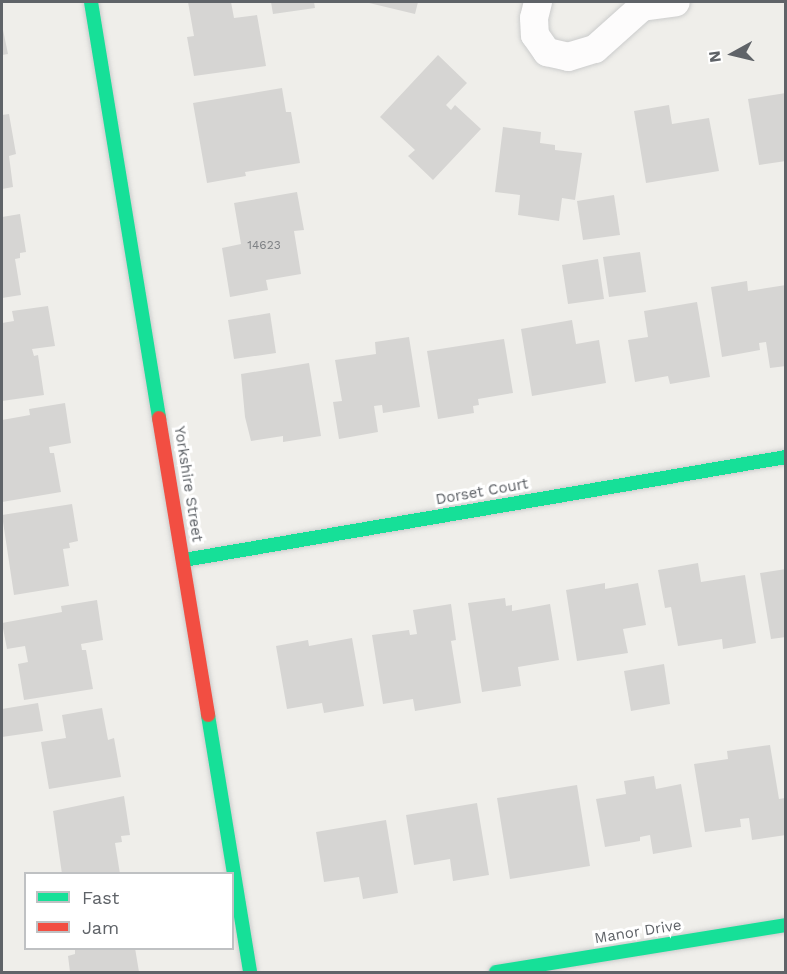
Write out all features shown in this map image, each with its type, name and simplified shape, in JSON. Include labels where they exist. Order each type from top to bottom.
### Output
[{"type":"street","name":"Yorkshire Street","points":[[91,2],[234,872]]},
{"type":"street","points":[[538,2],[534,18],[535,35],[547,52],[568,57],[595,49],[636,4],[676,2]]},
{"type":"street","name":"Dorset Court","points":[[184,560],[786,457]]},
{"type":"street","name":"Yorkshire Street","points":[[234,872],[250,972]]},
{"type":"street","name":"Manor Drive","points":[[496,972],[786,925]]},
{"type":"building","points":[[188,2],[231,2],[234,18],[257,15],[266,66],[194,76],[187,37],[194,36]]},
{"type":"building","points":[[271,2],[314,2],[315,8],[273,14]]},
{"type":"building","points":[[365,2],[418,2],[415,14]]},
{"type":"building","points":[[2,25],[8,54],[2,55]]},
{"type":"building","points":[[438,55],[467,83],[446,105],[451,110],[455,105],[481,129],[433,180],[408,156],[415,150],[380,117]]},
{"type":"building","points":[[282,88],[286,112],[291,112],[300,163],[245,172],[246,176],[207,183],[193,103]]},
{"type":"building","points":[[786,93],[786,161],[759,165],[748,99]]},
{"type":"building","points":[[669,105],[672,124],[709,118],[719,171],[646,183],[634,111]]},
{"type":"building","points":[[9,114],[16,154],[9,156],[13,187],[2,189],[2,115]]},
{"type":"building","points":[[503,127],[541,132],[540,143],[555,145],[555,150],[582,153],[575,200],[562,198],[559,221],[518,215],[520,195],[495,192]]},
{"type":"building","points":[[297,192],[304,230],[294,231],[301,274],[266,280],[268,290],[230,297],[222,248],[241,244],[234,203]]},
{"type":"building","points":[[614,195],[620,235],[583,240],[577,201]]},
{"type":"building","points":[[20,214],[26,252],[20,253],[20,258],[15,259],[21,295],[2,298],[2,217]]},
{"type":"building","points":[[640,252],[646,292],[609,297],[603,257]]},
{"type":"building","points":[[598,259],[604,299],[568,304],[562,265]]},
{"type":"building","points":[[747,281],[748,291],[786,285],[786,366],[770,368],[766,342],[759,343],[760,350],[722,357],[711,287]]},
{"type":"building","points":[[697,302],[710,377],[670,384],[668,376],[635,382],[628,340],[648,337],[644,311]]},
{"type":"building","points":[[48,306],[55,346],[32,349],[34,356],[38,355],[44,395],[2,401],[2,323],[14,321],[12,311]]},
{"type":"building","points":[[270,313],[276,353],[234,359],[228,320]]},
{"type":"building","points":[[572,320],[576,344],[599,340],[606,383],[532,396],[521,329]]},
{"type":"building","points":[[409,337],[420,407],[383,413],[382,405],[374,406],[378,432],[339,439],[333,402],[342,401],[335,360],[376,354],[375,342]]},
{"type":"building","points":[[504,339],[513,393],[478,399],[479,405],[473,406],[474,413],[438,419],[427,351]]},
{"type":"building","points":[[309,363],[321,436],[283,442],[283,436],[251,441],[245,417],[241,374]]},
{"type":"building","points":[[65,403],[71,443],[49,447],[50,453],[54,453],[61,492],[2,502],[2,420],[30,415],[29,409]]},
{"type":"building","points":[[72,504],[78,541],[69,543],[70,548],[63,549],[69,586],[14,595],[2,515]]},
{"type":"building","points":[[698,563],[701,582],[745,575],[756,643],[723,649],[722,639],[678,646],[671,607],[665,608],[658,570]]},
{"type":"building","points":[[786,569],[786,637],[771,639],[760,573]]},
{"type":"building","points":[[605,583],[605,589],[638,583],[646,625],[623,629],[628,653],[577,661],[566,590]]},
{"type":"building","points":[[505,598],[506,606],[512,605],[512,611],[550,604],[559,660],[518,667],[521,686],[482,692],[468,603]]},
{"type":"building","points":[[97,600],[103,640],[81,644],[82,650],[86,650],[93,689],[24,700],[18,664],[28,662],[25,646],[7,649],[2,623],[62,612],[61,606]]},
{"type":"building","points":[[451,604],[456,640],[451,641],[461,703],[415,711],[413,699],[383,704],[372,635],[409,630],[410,635],[417,634],[413,610]]},
{"type":"building","points":[[352,638],[364,706],[324,713],[322,703],[287,709],[276,646],[308,640],[309,646]]},
{"type":"building","points":[[664,664],[670,704],[631,711],[624,671]]},
{"type":"building","points":[[38,703],[43,731],[2,737],[2,709]]},
{"type":"building","points":[[102,708],[108,740],[114,738],[121,777],[49,789],[41,742],[66,738],[62,715]]},
{"type":"building","points":[[770,745],[779,799],[785,798],[786,835],[752,840],[749,818],[740,819],[741,827],[705,832],[694,764],[728,759],[727,751]]},
{"type":"building","points":[[654,776],[656,789],[681,784],[692,847],[653,854],[650,835],[640,837],[640,841],[605,847],[596,799],[626,794],[624,781]]},
{"type":"building","points":[[577,785],[590,866],[510,879],[497,798]]},
{"type":"building","points":[[124,796],[130,835],[121,836],[122,842],[115,843],[120,872],[62,872],[53,811]]},
{"type":"building","points":[[477,803],[489,875],[453,881],[450,859],[414,865],[406,815]]},
{"type":"building","points":[[386,820],[398,893],[363,899],[359,877],[324,882],[316,832]]},
{"type":"building","points":[[75,950],[135,950],[139,972],[70,972],[68,956],[75,954]]},
{"type":"traffic: fast","points":[[91,2],[159,418]]},
{"type":"traffic: fast","points":[[184,560],[786,457]]},
{"type":"traffic: fast","points":[[208,715],[234,872]]},
{"type":"traffic: fast","points":[[234,874],[250,972]]},
{"type":"traffic: fast","points":[[496,972],[786,925]]},
{"type":"traffic: jam","points":[[159,418],[208,715]]}]
